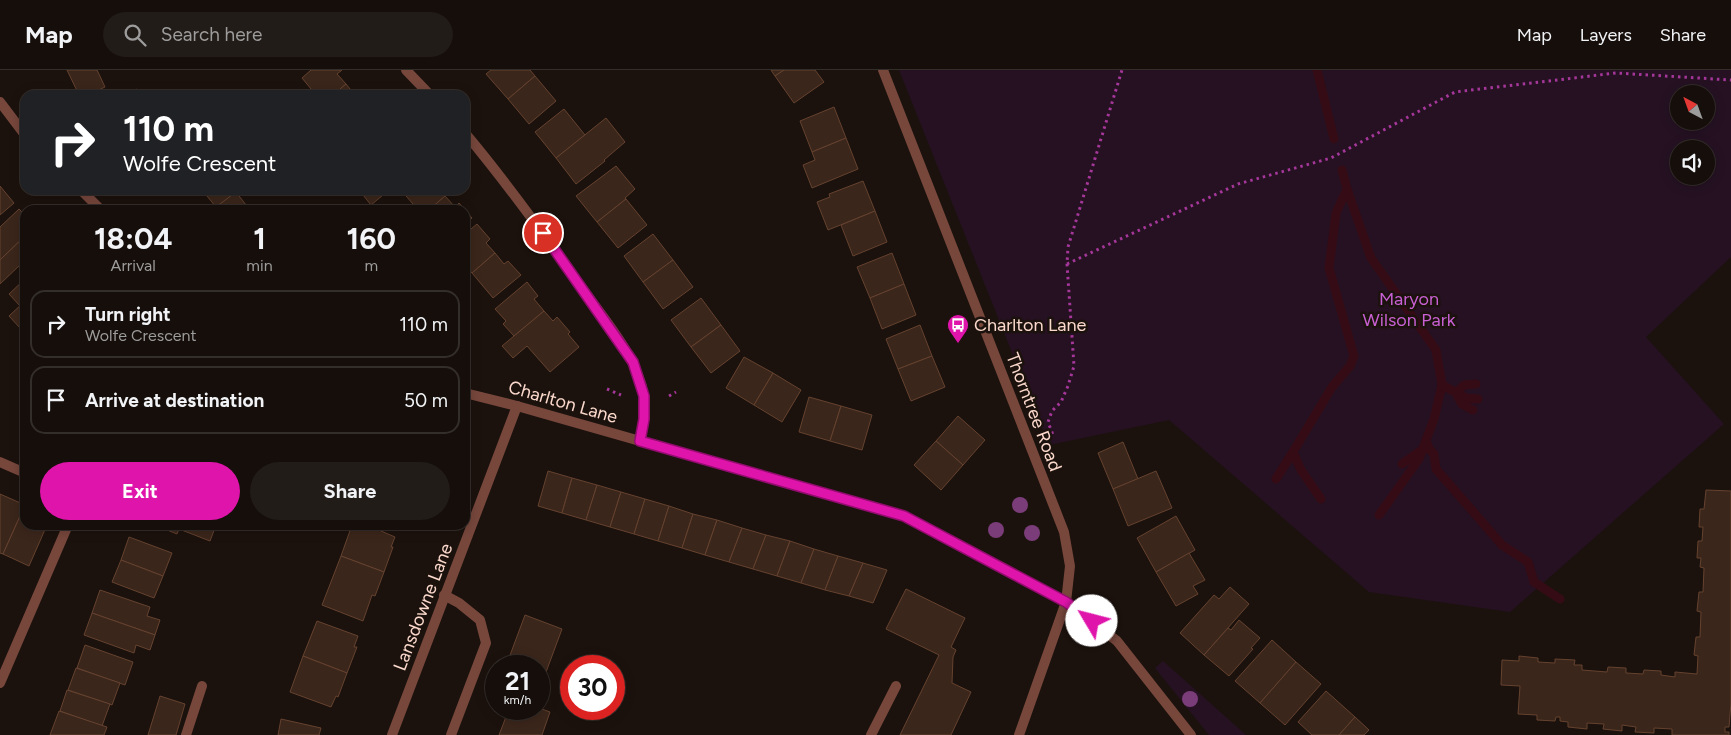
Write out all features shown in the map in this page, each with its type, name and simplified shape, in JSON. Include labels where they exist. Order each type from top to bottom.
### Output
[{"type":"street","points":[[406,70],[425,90]]},
{"type":"street","name":"Thorntree Road","points":[[883,70],[1064,532],[1070,566],[1066,602],[1019,735]]},
{"type":"street","points":[[0,102],[20,128]]},
{"type":"street","points":[[470,139],[494,167],[543,233],[633,362],[644,396],[644,419],[640,441]]},
{"type":"street","points":[[85,195],[96,205]]},
{"type":"street","name":"Charlton Lane","points":[[470,394],[904,516],[1066,602],[1117,641],[1191,735]]},
{"type":"street","name":"Lansdowne Lane","points":[[470,528],[517,406]]},
{"type":"street","points":[[0,462],[20,471]]},
{"type":"street","points":[[0,683],[4,663],[66,530]]},
{"type":"street","name":"Lansdowne Lane","points":[[392,735],[469,530]]},
{"type":"street","points":[[444,595],[459,603],[480,620],[486,643],[451,735]]},
{"type":"street","points":[[186,735],[202,686]]},
{"type":"street","points":[[871,735],[896,686]]},
{"type":"path","points":[[1030,444],[1053,435],[1048,422],[1052,411],[1061,402],[1074,366],[1067,264],[1068,246],[1122,70]]},
{"type":"path","points":[[1067,264],[1238,184],[1331,158],[1455,92],[1616,74],[1731,80]]},
{"type":"path","points":[[607,389],[624,396]]},
{"type":"path","points":[[669,396],[676,392]]},
{"type":"green space","name":"Maryon Wilson Park","points":[[899,70],[1731,70],[1731,257],[1646,337],[1724,424],[1510,612],[1369,592],[1169,420],[1049,445]]},
{"type":"green space","points":[[1163,661],[1246,735],[1209,735],[1155,668]]},
{"type":"building","points":[[67,70],[97,70],[105,87],[99,90],[77,90]]},
{"type":"building","points":[[311,70],[342,70],[337,74],[346,84],[339,90],[312,90],[302,78]]},
{"type":"building","points":[[491,70],[530,70],[535,76],[508,99],[486,74]]},
{"type":"building","points":[[771,70],[784,70],[775,76]]},
{"type":"building","points":[[784,70],[815,70],[824,82],[794,103],[775,76]]},
{"type":"building","points":[[535,76],[556,101],[529,124],[508,99]]},
{"type":"building","points":[[346,84],[351,90],[339,90]]},
{"type":"building","points":[[834,107],[846,138],[812,152],[800,121]]},
{"type":"building","points":[[564,109],[585,135],[556,158],[535,132]]},
{"type":"building","points":[[606,118],[625,142],[576,184],[556,158]]},
{"type":"building","points":[[846,138],[858,169],[812,188],[803,165],[815,160],[812,152]]},
{"type":"building","points":[[616,166],[635,189],[626,199],[597,222],[576,196]]},
{"type":"building","points":[[863,181],[875,211],[828,230],[817,202],[830,197],[829,194]]},
{"type":"building","points":[[0,186],[14,203],[0,215]]},
{"type":"building","points":[[206,195],[232,195],[219,205],[214,205]]},
{"type":"building","points":[[232,195],[238,195],[246,205],[219,205]]},
{"type":"building","points":[[363,195],[383,195],[371,205]]},
{"type":"building","points":[[405,195],[445,196],[435,205],[414,205]]},
{"type":"building","points":[[445,196],[453,205],[435,205]]},
{"type":"building","points":[[626,199],[647,225],[618,248],[597,222]]},
{"type":"building","points":[[20,210],[20,241],[0,260],[0,227]]},
{"type":"building","points":[[875,211],[887,242],[853,256],[841,225]]},
{"type":"building","points":[[477,224],[490,239],[486,243],[495,253],[472,273],[470,271],[470,230]]},
{"type":"building","points":[[653,234],[673,260],[643,282],[624,256]]},
{"type":"building","points":[[20,241],[20,265],[0,284],[0,260]]},
{"type":"building","points":[[495,253],[504,264],[508,261],[521,275],[493,298],[472,273]]},
{"type":"building","points":[[892,253],[904,284],[870,298],[857,267]]},
{"type":"building","points":[[673,260],[693,287],[663,309],[643,282]]},
{"type":"building","points":[[527,282],[538,296],[534,299],[544,311],[514,336],[503,324],[506,321],[495,309]]},
{"type":"building","points":[[20,284],[20,306],[9,294]]},
{"type":"building","points":[[904,284],[916,315],[882,329],[870,298]]},
{"type":"building","points":[[701,298],[721,325],[691,347],[671,320]]},
{"type":"building","points":[[20,306],[20,328],[9,316]]},
{"type":"building","points":[[544,311],[553,321],[557,317],[570,332],[568,334],[579,347],[550,372],[527,346],[513,358],[502,346]]},
{"type":"building","points":[[721,325],[740,351],[711,373],[691,347]]},
{"type":"building","points":[[920,325],[932,356],[898,369],[886,339]]},
{"type":"building","points":[[932,356],[945,387],[911,401],[898,369]]},
{"type":"building","points":[[744,357],[773,373],[754,405],[726,388]]},
{"type":"building","points":[[773,373],[801,390],[782,422],[754,405]]},
{"type":"building","points":[[809,397],[841,406],[830,441],[799,432]]},
{"type":"building","points":[[841,406],[872,415],[862,450],[830,441]]},
{"type":"building","points":[[958,416],[985,440],[963,465],[936,441]]},
{"type":"building","points":[[936,441],[963,465],[941,490],[914,465]]},
{"type":"building","points":[[1123,442],[1138,479],[1113,489],[1098,453]]},
{"type":"building","points":[[548,471],[572,478],[562,513],[538,506]]},
{"type":"building","points":[[1156,471],[1172,508],[1128,526],[1113,489]]},
{"type":"building","points":[[572,478],[597,485],[586,520],[562,513]]},
{"type":"building","points":[[597,485],[621,492],[610,527],[586,520]]},
{"type":"building","points":[[1706,490],[1731,491],[1731,703],[1729,727],[1725,727],[1725,732],[1729,732],[1729,735],[1672,735],[1672,729],[1654,728],[1654,733],[1635,732],[1636,727],[1622,725],[1622,731],[1603,729],[1604,724],[1587,723],[1587,729],[1568,727],[1568,722],[1560,721],[1560,717],[1556,717],[1555,721],[1537,720],[1537,715],[1518,714],[1520,686],[1501,685],[1502,660],[1519,661],[1519,656],[1538,658],[1538,662],[1555,663],[1555,659],[1575,660],[1574,665],[1582,665],[1582,670],[1607,672],[1608,667],[1626,668],[1626,673],[1643,674],[1644,670],[1661,671],[1661,675],[1675,677],[1675,672],[1697,674],[1698,656],[1694,655],[1696,637],[1700,637],[1701,612],[1697,611],[1699,592],[1703,592],[1704,568],[1700,567],[1701,558],[1697,558],[1698,541],[1702,541],[1703,527],[1699,527],[1700,509],[1704,509]]},
{"type":"building","points":[[621,492],[645,499],[634,534],[610,527]]},
{"type":"building","points":[[0,494],[20,503],[20,516],[3,554],[0,553]]},
{"type":"building","points":[[645,499],[669,506],[658,541],[634,534]]},
{"type":"building","points":[[669,506],[693,514],[682,548],[658,541]]},
{"type":"building","points":[[693,514],[717,520],[705,555],[682,548]]},
{"type":"building","points":[[20,516],[20,530],[45,530],[29,566],[3,554]]},
{"type":"building","points":[[1176,516],[1195,550],[1156,572],[1137,538]]},
{"type":"building","points":[[717,520],[742,528],[729,562],[705,555]]},
{"type":"building","points":[[742,528],[766,535],[753,569],[729,562]]},
{"type":"building","points":[[167,530],[179,530],[177,534]]},
{"type":"building","points":[[182,530],[214,530],[210,541]]},
{"type":"building","points":[[350,530],[381,530],[395,537],[384,572],[341,556]]},
{"type":"building","points":[[766,535],[790,541],[777,576],[753,569]]},
{"type":"building","points":[[129,537],[172,553],[163,576],[121,560]]},
{"type":"building","points":[[790,541],[814,549],[801,583],[777,576]]},
{"type":"building","points":[[814,549],[838,556],[825,590],[801,583]]},
{"type":"building","points":[[1189,553],[1205,580],[1193,586],[1198,594],[1176,606],[1156,572]]},
{"type":"building","points":[[341,556],[384,572],[375,596],[372,595],[363,621],[322,605]]},
{"type":"building","points":[[838,556],[863,563],[849,596],[825,590]]},
{"type":"building","points":[[121,560],[163,576],[154,598],[112,582]]},
{"type":"building","points":[[863,563],[887,570],[873,603],[849,596]]},
{"type":"building","points":[[1230,587],[1249,604],[1204,655],[1180,633],[1214,595],[1219,599]]},
{"type":"building","points":[[906,589],[965,618],[951,647],[956,650],[953,657],[952,683],[971,692],[951,735],[900,735],[939,655],[886,629]]},
{"type":"building","points":[[100,590],[150,607],[147,616],[160,620],[155,635],[92,613]]},
{"type":"building","points":[[92,613],[155,635],[150,650],[136,645],[134,653],[84,635]]},
{"type":"building","points":[[525,615],[562,629],[550,661],[550,655],[510,655]]},
{"type":"building","points":[[1239,620],[1260,638],[1251,648],[1253,649],[1229,676],[1204,655],[1228,628],[1231,630]]},
{"type":"building","points":[[317,621],[358,636],[354,647],[357,647],[347,673],[303,656]]},
{"type":"building","points":[[1272,640],[1296,662],[1260,703],[1235,681]]},
{"type":"building","points":[[85,645],[133,662],[125,685],[77,668]]},
{"type":"building","points":[[303,656],[347,673],[338,697],[336,696],[331,707],[290,692]]},
{"type":"building","points":[[1296,662],[1321,684],[1285,725],[1260,703]]},
{"type":"building","points":[[76,668],[120,683],[112,705],[68,690]]},
{"type":"building","points":[[67,690],[110,704],[102,726],[60,711]]},
{"type":"building","points":[[1326,691],[1355,717],[1339,735],[1312,735],[1298,722]]},
{"type":"building","points":[[160,696],[185,704],[176,735],[148,735]]},
{"type":"building","points":[[59,711],[107,727],[104,735],[50,735]]},
{"type":"building","points":[[1355,717],[1369,730],[1364,735],[1339,735]]},
{"type":"building","points":[[281,719],[321,728],[319,735],[278,735]]},
{"type":"building","points":[[505,720],[547,720],[542,735],[499,735]]},
{"type":"waterway","points":[[1317,70],[1334,139]]},
{"type":"waterway","points":[[1321,499],[1301,470],[1293,452],[1332,387],[1350,366],[1354,356],[1329,268],[1336,213],[1347,189],[1342,170]]},
{"type":"waterway","points":[[1347,189],[1371,258],[1436,350],[1442,385],[1434,419],[1419,459],[1379,515]]},
{"type":"waterway","points":[[1473,410],[1462,404],[1456,393],[1464,385],[1476,384]]},
{"type":"waterway","points":[[1442,385],[1466,398],[1478,399]]},
{"type":"waterway","points":[[1426,440],[1429,449],[1434,454],[1436,469],[1502,545],[1528,562],[1534,582],[1560,599]]},
{"type":"waterway","points":[[1402,464],[1422,450]]},
{"type":"waterway","points":[[1276,479],[1293,452]]},
{"type":"place","name":"Charlton Lane","points":[[958,344]]},
{"type":"route","points":[[543,233],[600,312],[633,362],[644,396],[644,419],[640,441],[904,516],[1066,602],[1092,621]]}]
